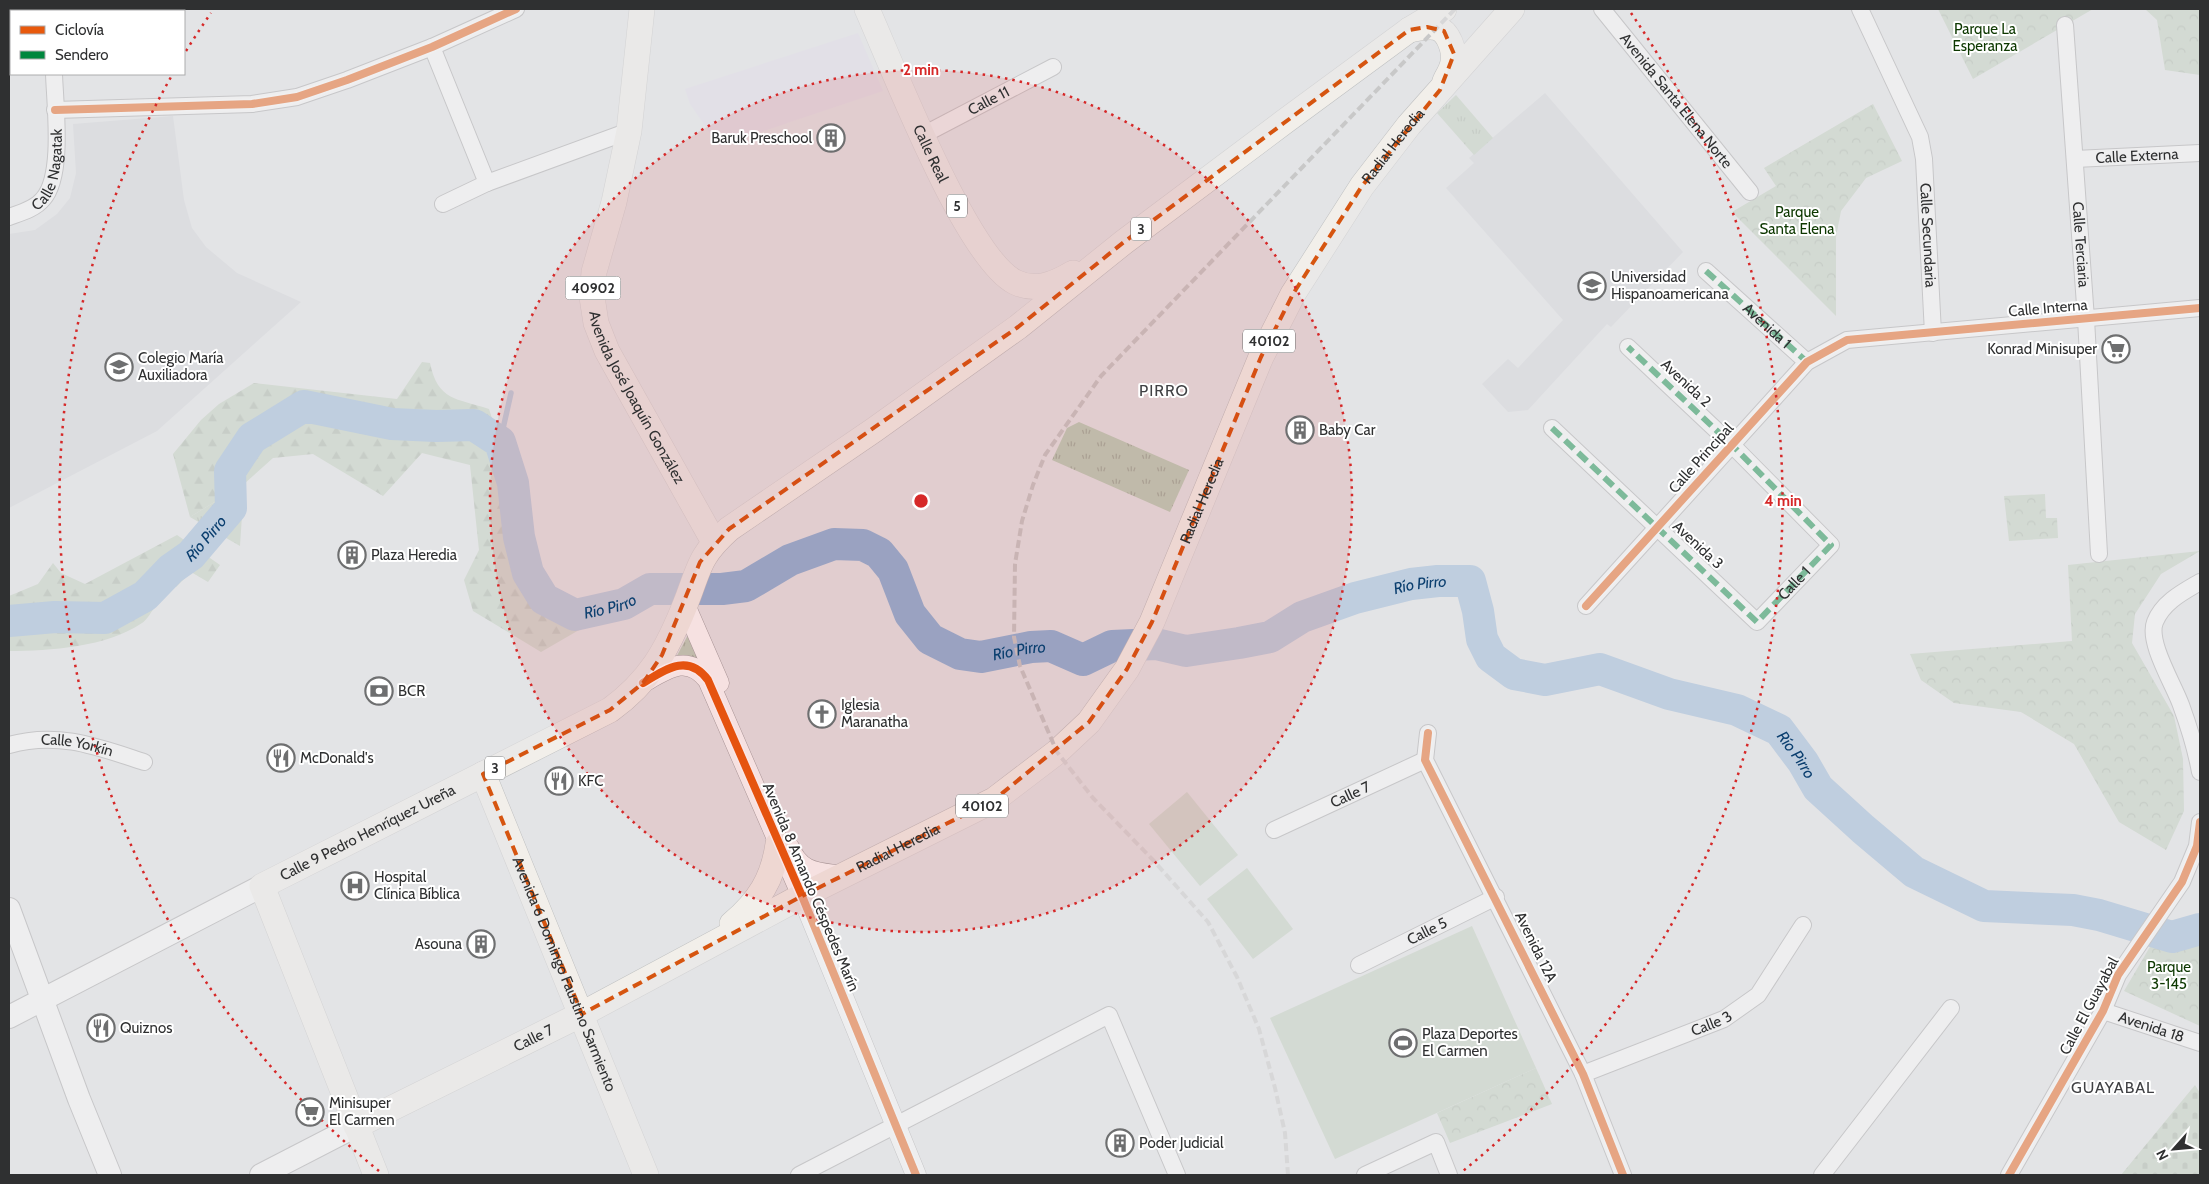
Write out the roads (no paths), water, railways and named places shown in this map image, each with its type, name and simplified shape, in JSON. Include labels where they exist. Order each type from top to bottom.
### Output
[{"type":"main road","name":"Avenida José Joaquín González","points":[[642,9],[629,130],[614,202],[594,272],[592,297],[596,323],[607,351],[714,542]]},
{"type":"main road","name":"Calle Real","points":[[867,9],[958,208],[979,242],[1000,270],[1016,282],[1034,286],[1049,285],[1063,279],[1124,242]]},
{"type":"main road","name":"3","points":[[686,602],[700,562],[714,542],[729,529],[874,430],[1018,327],[1124,242],[1409,30],[1444,9]]},
{"type":"main road","name":"Radial Heredia","points":[[802,896],[994,800],[1057,752],[1089,722],[1127,669],[1152,622],[1261,357],[1293,294],[1362,186],[1409,126],[1512,9]]},
{"type":"main road","points":[[1409,30],[1427,27],[1437,28],[1444,32],[1450,42],[1454,54],[1453,64],[1440,90]]},
{"type":"main road","name":"Calle 9 Pedro Henríquez Ureña","points":[[9,1016],[610,710],[643,683],[662,656],[686,602]]},
{"type":"main road","name":"Avenida 6 Domingo Faustino Sarmiento","points":[[483,774],[646,1175]]},
{"type":"main road","points":[[708,945],[750,909],[762,892],[773,868],[778,844]]},
{"type":"main road","points":[[262,886],[376,1175]]},
{"type":"main road","name":"Calle 7","points":[[261,1175],[582,1014],[802,896]]},
{"type":"main road","points":[[9,910],[79,1099],[110,1175]]},
{"type":"street","points":[[55,110],[252,104],[297,97],[432,47],[516,9]]},
{"type":"street","name":"Avenida Santa Elena Norte","points":[[1602,9],[1750,192]]},
{"type":"street","name":"Calle Secundaria","points":[[1860,9],[1920,137],[1924,159],[1933,333]]},
{"type":"street","name":"Calle Terciaria","points":[[2065,25],[2086,318],[2100,554]]},
{"type":"street","points":[[432,47],[487,183]]},
{"type":"street","name":"Calle 11","points":[[923,135],[1052,67]]},
{"type":"street","name":"Calle Nagatak","points":[[9,217],[27,210],[42,201],[51,189],[56,167],[54,75]]},
{"type":"street","points":[[443,204],[487,183],[629,130]]},
{"type":"street","name":"Calle Externa","points":[[2075,159],[2200,153]]},
{"type":"street","name":"Avenida 1","points":[[1706,271],[1807,362]]},
{"type":"street","name":"Calle Interna","points":[[1847,340],[1898,337],[2200,308]]},
{"type":"street","name":"Calle Principal","points":[[1586,606],[1807,362],[1847,340]]},
{"type":"street","name":"Avenida 2","points":[[1628,347],[1732,445],[1831,545]]},
{"type":"street","name":"Avenida 3","points":[[1552,428],[1758,622]]},
{"type":"street","name":"Calle 1","points":[[1758,622],[1831,545]]},
{"type":"street","points":[[2200,582],[2167,603],[2155,622],[2153,631],[2157,649],[2193,740],[2200,772]]},
{"type":"street","name":"Avenida 8 Amando Céspedes Marín","points":[[686,602],[795,860],[803,867],[813,871],[843,876]]},
{"type":"street","name":"Avenida 8 Amando Céspedes Marín","points":[[643,683],[666,669],[690,665],[700,669],[708,680],[802,896],[916,1175]]},
{"type":"street","points":[[1425,760],[1428,733]]},
{"type":"street","name":"Calle Yorkín","points":[[9,745],[28,739],[64,739],[90,744],[144,762]]},
{"type":"street","name":"Calle 7","points":[[1274,830],[1425,760]]},
{"type":"street","name":"Avenida 12A","points":[[1425,760],[1496,897],[1583,1074],[1623,1175]]},
{"type":"street","name":"Calle El Guayabal","points":[[2009,1175],[2103,1011],[2118,974],[2182,882],[2197,846],[2200,822]]},
{"type":"street","name":"Calle 5","points":[[1359,965],[1496,897]]},
{"type":"street","name":"Calle 3","points":[[1583,1074],[1724,1019],[1758,994],[1803,925]]},
{"type":"street","points":[[1822,1175],[1951,1008]]},
{"type":"street","name":"Avenida 18","points":[[2103,1011],[2200,1043]]},
{"type":"street","points":[[799,1175],[1109,1015],[1177,1175]]},
{"type":"street","points":[[1364,1175],[1436,1142],[1449,1175]]},
{"type":"waterway","points":[[500,442],[511,393]]},
{"type":"waterway","name":"Río Pirro","points":[[9,621],[55,617],[105,618],[145,596],[171,569],[191,555],[231,508],[230,471],[252,438],[304,406],[392,424],[474,425],[500,442],[513,483],[519,537],[528,573],[544,599],[575,615],[624,604],[650,589],[722,589],[746,586],[790,560],[834,544],[863,545],[879,553],[893,570],[910,614],[930,639],[960,654],[981,657],[1031,647],[1051,646],[1083,660],[1112,646],[1156,644],[1186,651],[1270,637],[1302,617],[1355,598],[1411,584],[1438,581],[1470,581],[1478,611],[1482,639],[1491,657],[1514,674],[1545,680],[1600,669],[1669,694],[1737,710],[1779,730],[1803,762],[1818,788],[1863,829],[1914,872],[1984,906],[2073,910],[2099,915],[2172,937],[2200,929]]},
{"type":"railway","points":[[1288,1175],[1285,1133],[1259,1029],[1237,977],[1208,922],[1154,861],[1093,798],[1057,752],[1020,666],[1014,637],[1015,564],[1022,521],[1045,455],[1101,376],[1455,9]]},
{"type":"place","name":"Baruk Preschool","points":[[831,138]]},
{"type":"place","name":"Universidad Hispanoamericana","points":[[1592,286]]},
{"type":"place","name":"Konrad Minisuper","points":[[2116,349]]},
{"type":"place","name":"Colegio María Auxiliadora","points":[[119,367]]},
{"type":"place","name":"Baby Car","points":[[1300,430]]},
{"type":"place","name":"Plaza Heredia","points":[[352,555]]},
{"type":"place","name":"BCR","points":[[379,691]]},
{"type":"place","name":"Iglesia Maranatha","points":[[822,714]]},
{"type":"place","name":"McDonald's","points":[[281,758]]},
{"type":"place","name":"KFC","points":[[559,781]]},
{"type":"place","name":"Hospital Clínica Bíblica","points":[[355,886]]},
{"type":"place","name":"Asouna","points":[[481,944]]},
{"type":"place","name":"Quiznos","points":[[101,1028]]},
{"type":"place","name":"Plaza Deportes El Carmen","points":[[1403,1043]]},
{"type":"place","name":"Minisuper El Carmen","points":[[310,1112]]},
{"type":"place","name":"Poder Judicial","points":[[1120,1143]]},
{"type":"district","name":"PIRRO","points":[[1164,390]]},
{"type":"district","name":"GUAYABAL","points":[[2113,1087]]},
{"type":"park label","name":"Parque La Esperanza","points":[[1985,38]]},
{"type":"park label","name":"Parque Santa Elena","points":[[1797,220]]},
{"type":"park label","name":"Parque 3-145","points":[[2169,976]]}]
